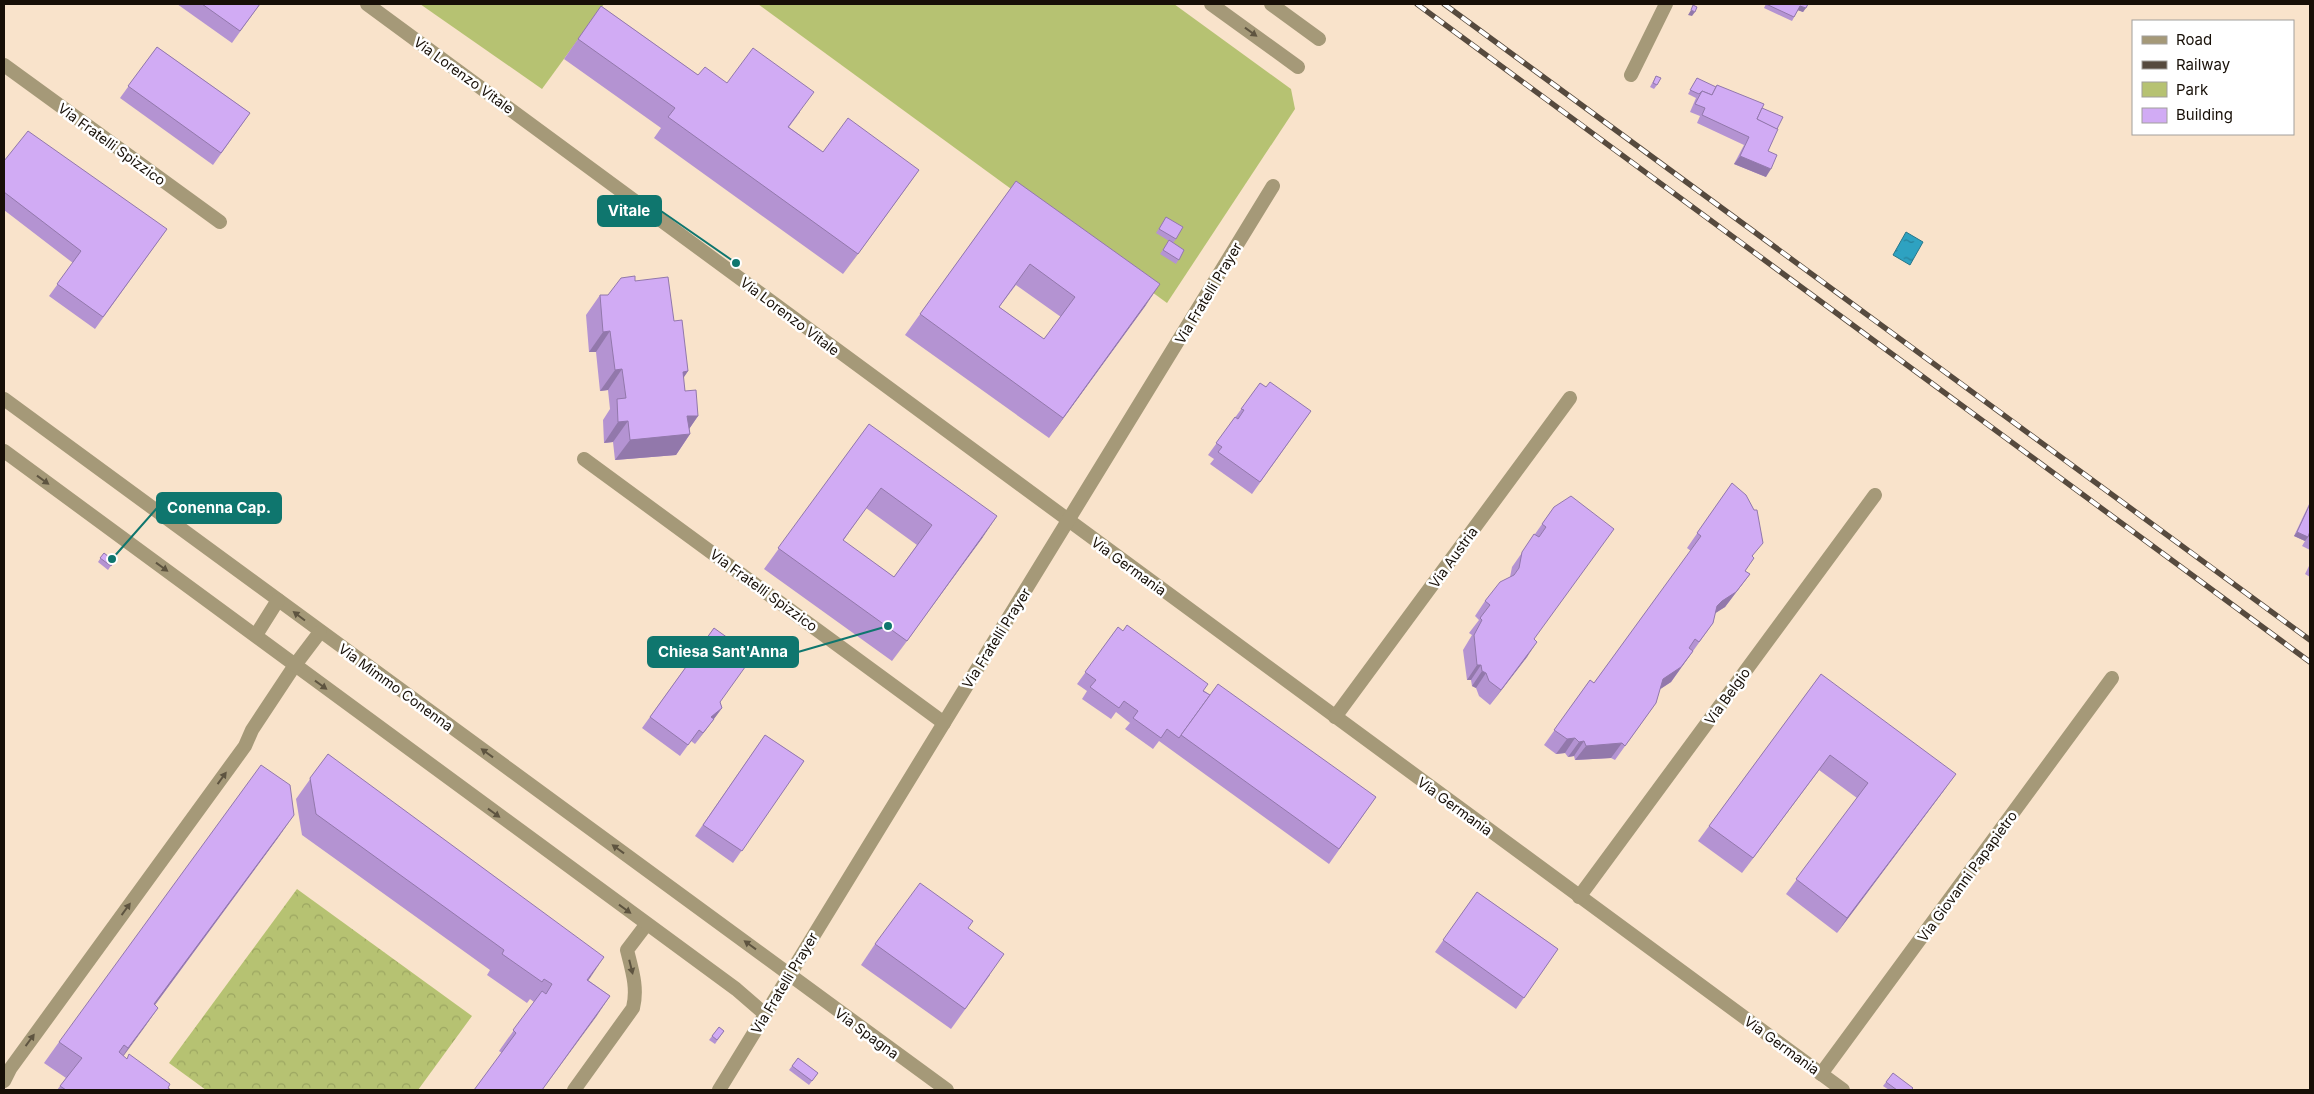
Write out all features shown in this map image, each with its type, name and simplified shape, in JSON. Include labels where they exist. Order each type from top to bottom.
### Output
[{"type":"street","name":"Via Lorenzo Vitale","points":[[367,4],[1068,521]]},
{"type":"street","points":[[1211,4],[1298,67]]},
{"type":"street","points":[[1271,4],[1319,38]]},
{"type":"street","points":[[1631,74],[1666,4]]},
{"type":"street","name":"Via Fratelli Spizzico","points":[[4,65],[220,222]]},
{"type":"street","name":"Via Fratelli Prayer","points":[[719,1090],[1273,186]]},
{"type":"street","name":"Via Austria","points":[[1335,717],[1570,398]]},
{"type":"street","name":"Via Mimmo Conenna","points":[[4,400],[759,952],[788,976]]},
{"type":"street","points":[[4,451],[256,635],[646,925],[736,989],[765,1014]]},
{"type":"street","name":"Via Fratelli Spizzico","points":[[584,458],[944,723]]},
{"type":"street","name":"Via Belgio","points":[[1579,897],[1875,495]]},
{"type":"street","name":"Via Germania","points":[[1068,521],[1843,1090]]},
{"type":"street","points":[[256,635],[278,600]]},
{"type":"street","points":[[4,1081],[10,1069],[245,746],[252,730],[295,665],[320,632]]},
{"type":"street","name":"Via Giovanni Papapietro","points":[[1821,1074],[2112,678]]},
{"type":"street","points":[[574,1090],[632,1008],[636,996],[635,983],[627,950],[646,925]]},
{"type":"street","name":"Via Spagna","points":[[788,976],[946,1090]]},
{"type":"green space","points":[[420,4],[604,4],[542,89]]},
{"type":"green space","points":[[758,4],[1174,4],[1291,89],[1295,109],[1167,303]]},
{"type":"green space","points":[[297,889],[472,1016],[418,1090],[206,1090],[169,1063]]},
{"type":"water","points":[[1906,232],[1923,242],[1910,265],[1893,255]]},
{"type":"building","points":[[202,4],[260,4],[240,31]]},
{"type":"building","points":[[1766,4],[1808,4],[1806,8],[1800,6],[1794,17]]},
{"type":"building","points":[[1693,5],[1697,7],[1695,12],[1691,10]]},
{"type":"building","points":[[601,6],[698,75],[705,67],[727,83],[753,48],[814,92],[788,127],[823,152],[848,118],[919,170],[858,254],[668,117],[675,108],[578,39]]},
{"type":"building","points":[[157,47],[250,113],[221,153],[128,86]]},
{"type":"building","points":[[1656,76],[1661,78],[1657,85],[1653,83]]},
{"type":"building","points":[[1697,78],[1716,87],[1712,95],[1702,91],[1699,94],[1690,90]]},
{"type":"building","points":[[1717,85],[1764,104],[1757,119],[1778,129],[1768,151],[1777,155],[1771,169],[1740,156],[1749,137],[1702,115],[1705,108],[1695,104],[1702,91],[1712,95]]},
{"type":"building","points":[[1762,108],[1783,117],[1777,129],[1757,119]]},
{"type":"building","points":[[28,131],[167,229],[103,317],[57,284],[81,251],[4,192],[4,161]]},
{"type":"building","points":[[1016,181],[1160,284],[1063,418],[920,314]],"holes":[[[1030,264],[1075,297],[1044,339],[999,307]]]},
{"type":"building","points":[[1166,217],[1183,227],[1176,239],[1159,229]]},
{"type":"building","points":[[1169,240],[1184,250],[1179,260],[1163,250]]},
{"type":"building","points":[[635,276],[635,281],[668,277],[674,321],[682,320],[688,371],[683,372],[685,391],[696,390],[698,416],[687,416],[690,434],[630,440],[628,421],[618,422],[617,399],[626,398],[622,369],[615,370],[610,331],[603,332],[600,295],[608,295],[621,278]]},
{"type":"building","points":[[1270,382],[1311,411],[1260,482],[1218,452],[1222,447],[1216,443],[1235,417],[1238,419],[1244,410],[1241,409],[1260,383],[1266,387]]},
{"type":"building","points":[[869,424],[997,516],[907,641],[778,548]],"holes":[[[881,488],[932,525],[894,577],[843,540]]]},
{"type":"building","points":[[1732,483],[1746,495],[1754,510],[1757,510],[1763,543],[1752,556],[1754,558],[1745,571],[1750,574],[1736,592],[1717,606],[1713,623],[1699,642],[1695,639],[1689,648],[1693,651],[1681,667],[1663,679],[1656,703],[1625,746],[1622,743],[1586,746],[1584,741],[1579,742],[1575,738],[1567,739],[1554,730],[1590,680],[1594,683],[1701,536],[1697,533]]},
{"type":"building","points":[[1571,496],[1614,529],[1534,639],[1537,642],[1501,690],[1489,681],[1486,673],[1482,671],[1481,665],[1477,665],[1474,635],[1482,620],[1480,618],[1490,605],[1485,601],[1500,582],[1514,575],[1519,568],[1522,552],[1534,534],[1539,537],[1546,527],[1542,524],[1554,507]]},
{"type":"building","points":[[2310,504],[2310,531],[2308,537],[2297,532]]},
{"type":"building","points":[[104,553],[114,561],[111,566],[100,558]]},
{"type":"building","points":[[1127,625],[1208,684],[1203,691],[1210,695],[1179,738],[1167,729],[1161,738],[1133,718],[1138,711],[1124,701],[1119,708],[1090,687],[1096,680],[1085,672],[1118,627],[1123,631]]},
{"type":"building","points":[[714,628],[753,656],[720,702],[722,708],[711,717],[714,719],[703,733],[699,730],[688,745],[650,717]]},
{"type":"building","points":[[1821,674],[1956,774],[1847,918],[1796,879],[1868,783],[1830,755],[1753,858],[1709,826]]},
{"type":"building","points":[[1218,684],[1376,797],[1339,849],[1181,735]]},
{"type":"building","points":[[765,735],[804,761],[742,851],[703,825]]},
{"type":"building","points":[[328,754],[604,957],[587,980],[610,996],[542,1090],[474,1090],[516,1033],[513,1030],[542,991],[546,994],[552,984],[544,979],[542,982],[502,954],[504,950],[316,814],[310,778]]},
{"type":"building","points":[[261,765],[290,785],[294,815],[154,1004],[158,1008],[128,1048],[124,1045],[119,1052],[127,1059],[129,1054],[170,1084],[168,1088],[171,1090],[66,1090],[60,1086],[82,1058],[59,1042]]},
{"type":"building","points":[[920,883],[973,921],[968,928],[1004,954],[965,1009],[875,944]]},
{"type":"building","points":[[1477,892],[1558,949],[1524,998],[1443,940]]},
{"type":"building","points":[[719,1027],[724,1031],[717,1040],[712,1036]]},
{"type":"building","points":[[798,1058],[818,1073],[812,1081],[792,1066]]},
{"type":"building","points":[[1893,1073],[1913,1088],[1911,1090],[1897,1090],[1886,1082]]},
{"type":"railway","points":[[1417,4],[2310,662]]},
{"type":"railway","points":[[1444,4],[2310,640]]},
{"type":"place","name":"Vitale","points":[[736,263]]},
{"type":"place","name":"Conenna Cap.","points":[[112,559]]},
{"type":"place","name":"Chiesa Sant'Anna","points":[[888,626]]}]
